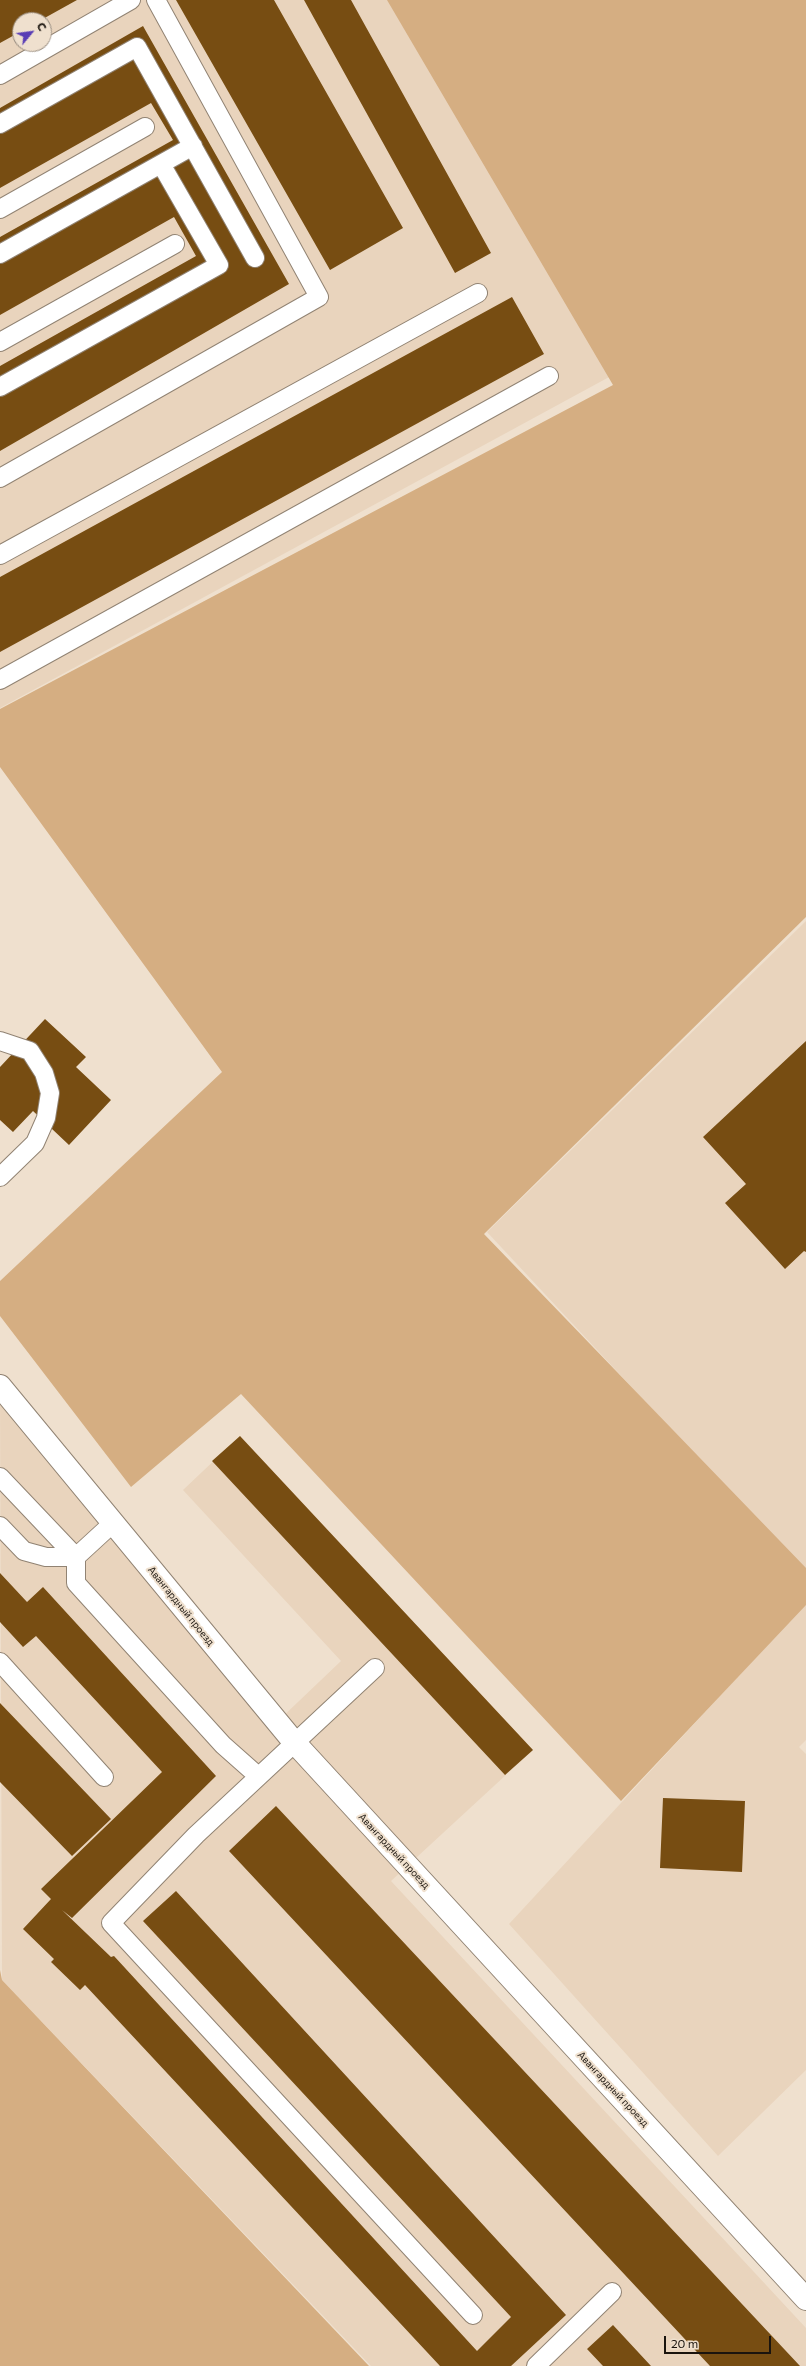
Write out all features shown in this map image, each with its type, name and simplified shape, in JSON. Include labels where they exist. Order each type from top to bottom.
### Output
[{"type":"street","name":"Авангардный проезд","points":[[0,1386],[294,1742],[806,2299]]},
{"type":"lane","points":[[0,75],[131,0]]},
{"type":"lane","points":[[0,478],[318,297],[156,0]]},
{"type":"lane","points":[[0,124],[137,47],[255,258]]},
{"type":"lane","points":[[0,209],[145,127]]},
{"type":"lane","points":[[0,254],[193,146]]},
{"type":"lane","points":[[0,387],[219,265],[161,164]]},
{"type":"lane","points":[[0,342],[175,244]]},
{"type":"lane","points":[[0,555],[478,293]]},
{"type":"lane","points":[[0,680],[549,376]]},
{"type":"lane","points":[[0,1041],[30,1051],[44,1073],[50,1093],[46,1118],[35,1143],[0,1178]]},
{"type":"lane","points":[[0,1477],[76,1557],[76,1583],[80,1588],[223,1745],[258,1776]]},
{"type":"lane","points":[[0,1526],[24,1551],[46,1557],[76,1557],[113,1523]]},
{"type":"lane","points":[[0,1662],[104,1777]]},
{"type":"lane","points":[[375,1668],[196,1835],[111,1923],[473,2315]]},
{"type":"lane","points":[[536,2366],[612,2292]]},
{"type":"shaded area","points":[[0,0],[388,0],[611,376],[0,708]]},
{"type":"shaded area","points":[[387,0],[806,0],[806,917],[484,1234],[806,1568],[806,1605],[621,1801],[241,1394],[131,1487],[0,1316],[0,1281],[222,1072],[0,767],[0,709],[613,385]]},
{"type":"shaded area","points":[[806,921],[806,1574],[487,1232]]},
{"type":"shaded area","points":[[0,1386],[277,1722],[341,1661],[183,1490],[240,1436],[533,1750],[391,1881],[806,2328],[806,2366],[371,2366],[2,1980]]},
{"type":"shaded area","points":[[806,1603],[806,1740],[799,1747],[806,1754],[806,2070],[718,2156],[509,1924]]},
{"type":"shaded area","points":[[0,1970],[2,1980],[369,2366],[0,2366]]},
{"type":"building","points":[[0,0],[77,0],[52,14],[52,12],[12,12],[12,36],[0,43]]},
{"type":"building","points":[[176,0],[274,0],[403,228],[330,270]]},
{"type":"building","points":[[304,0],[351,0],[491,253],[455,273]]},
{"type":"building","points":[[143,26],[289,284],[0,451],[0,366],[196,256],[174,217],[0,315],[0,237],[173,140],[151,103],[0,188],[0,108]]},
{"type":"building","points":[[512,297],[544,354],[0,652],[0,577]]},
{"type":"building","points":[[45,1019],[86,1057],[76,1067],[111,1100],[69,1145],[33,1111],[13,1132],[0,1120],[0,1067]]},
{"type":"building","points":[[806,1041],[806,1252],[804,1251],[785,1269],[725,1203],[746,1184],[703,1137]]},
{"type":"building","points":[[240,1436],[533,1750],[505,1775],[212,1461]]},
{"type":"building","points":[[0,1573],[27,1602],[43,1587],[216,1776],[72,1918],[62,1910],[111,1957],[114,1956],[477,2351],[511,2317],[143,1921],[176,1891],[566,2315],[511,2366],[440,2366],[85,1985],[80,1990],[51,1962],[54,1959],[23,1929],[51,1899],[41,1889],[162,1772],[36,1636],[23,1647],[0,1622]]},
{"type":"building","points":[[0,1703],[111,1819],[72,1856],[0,1782]]},
{"type":"building","points":[[663,1798],[745,1801],[742,1872],[660,1868]]},
{"type":"building","points":[[276,1806],[800,2366],[710,2366],[229,1851]]},
{"type":"building","points":[[613,2325],[651,2366],[603,2366],[587,2349]]}]
